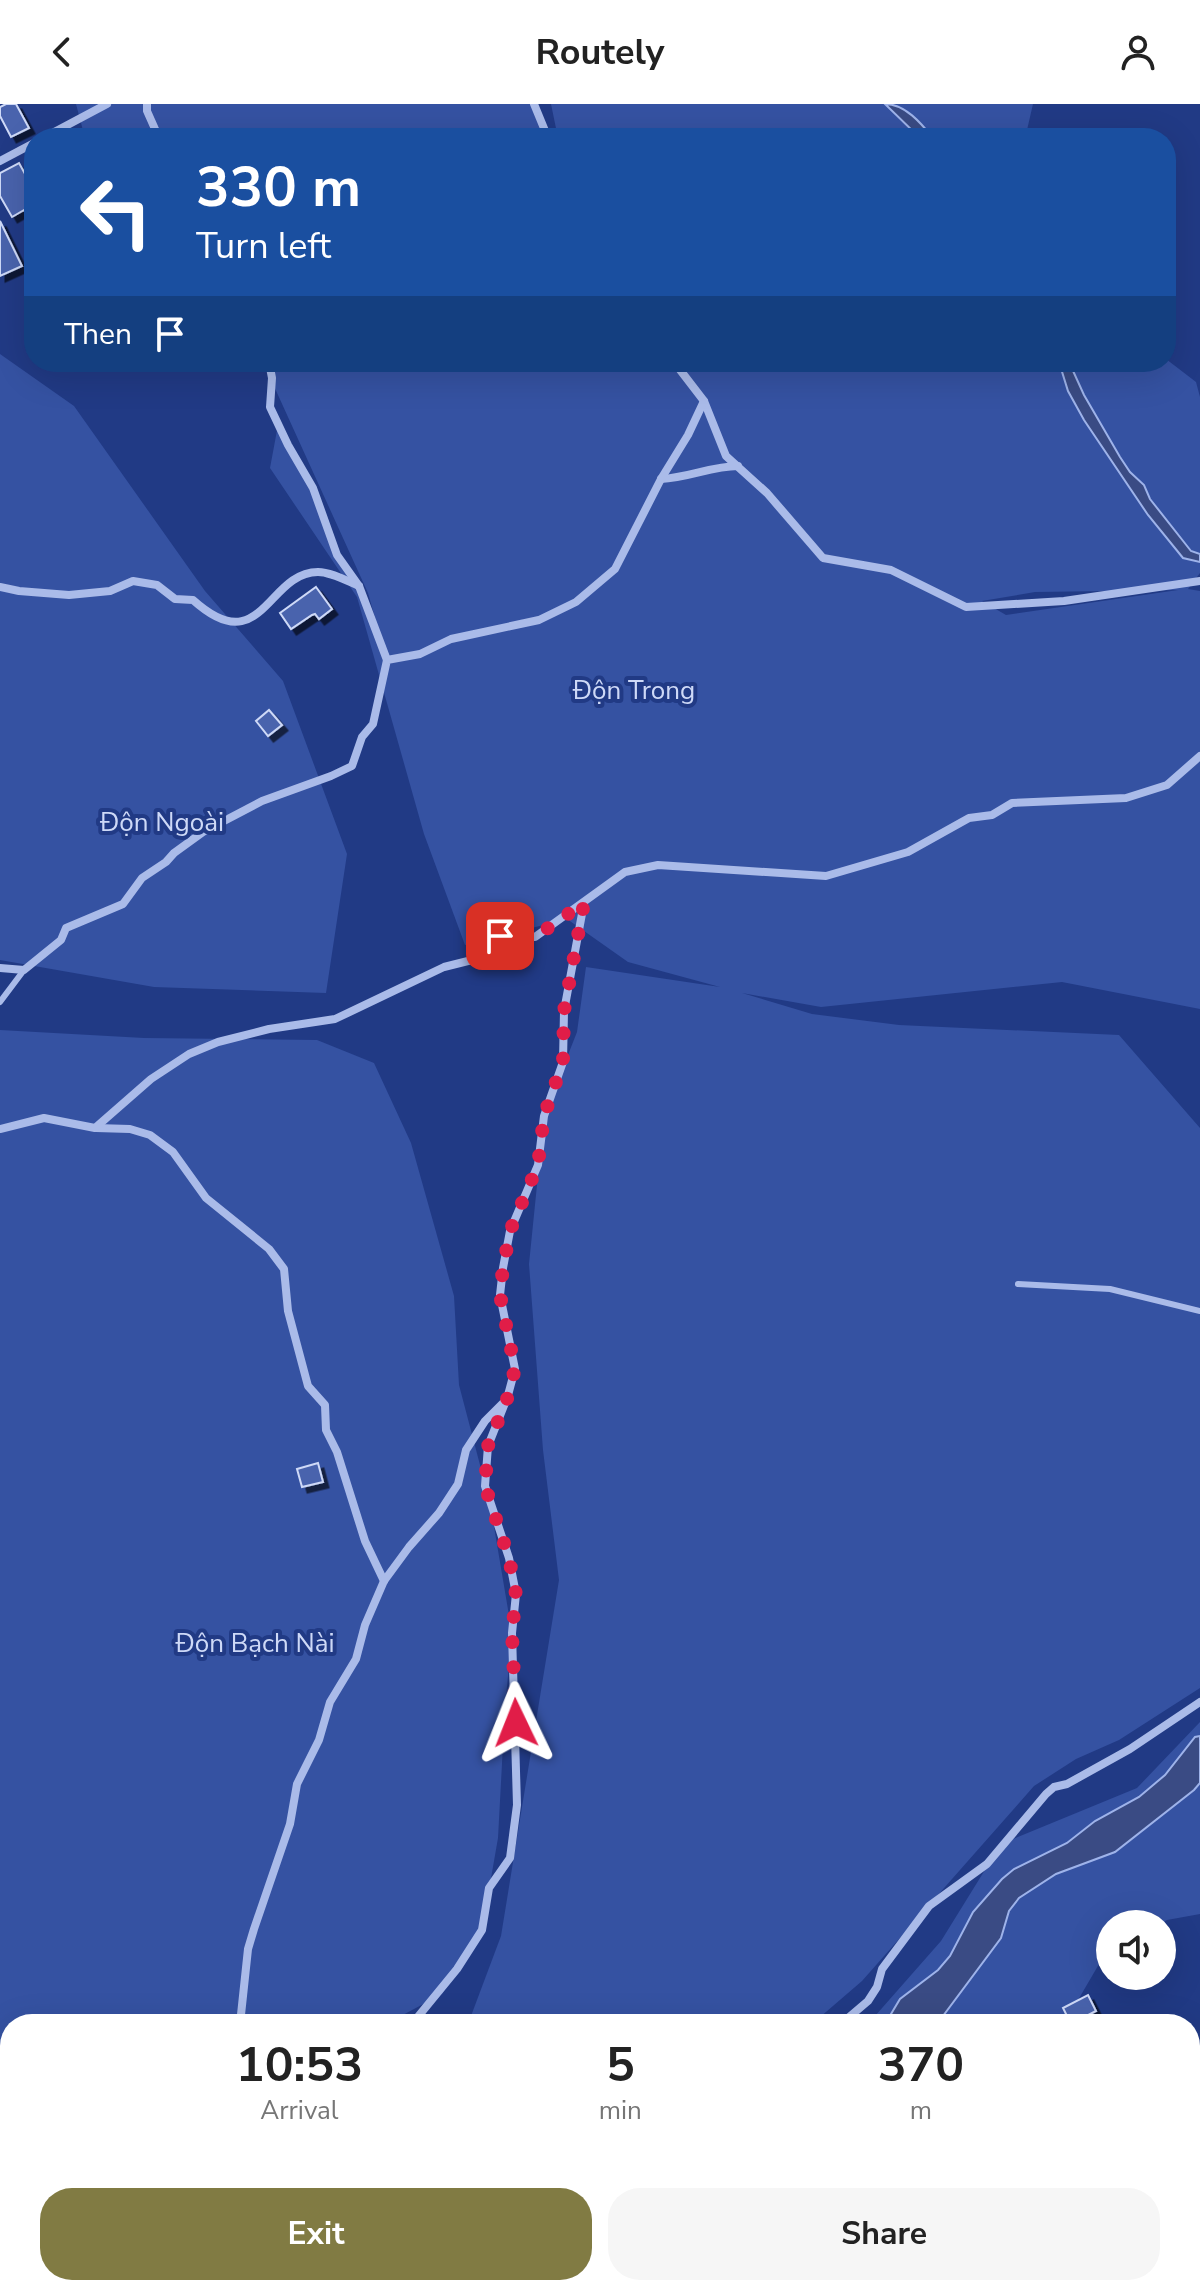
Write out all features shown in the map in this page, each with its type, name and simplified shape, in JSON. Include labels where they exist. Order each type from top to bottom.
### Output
[{"type":"street","points":[[62,128],[107,104]]},
{"type":"street","points":[[147,104],[155,128]]},
{"type":"street","points":[[534,104],[544,128]]},
{"type":"street","points":[[0,161],[24,148]]},
{"type":"street","points":[[0,968],[24,970],[61,940],[66,928],[123,904],[142,878],[203,832],[262,801],[352,766],[362,737],[373,724],[387,660],[359,586],[337,555],[313,488],[270,407],[271,372]]},
{"type":"street","points":[[682,372],[704,401],[726,456],[767,493],[823,558],[891,570],[966,607],[1064,601],[1200,581]]},
{"type":"street","points":[[387,660],[420,654],[451,639],[539,620],[576,602],[615,569],[704,401]]},
{"type":"street","points":[[661,479],[688,477],[724,466],[739,466]]},
{"type":"street","points":[[0,587],[69,595],[110,591],[133,581],[157,585],[175,599],[193,600],[206,612],[231,621],[242,621],[258,615],[293,579],[303,576],[319,572],[359,586]]},
{"type":"street","points":[[95,1128],[151,1079],[189,1054],[218,1042],[269,1029],[335,1019],[444,967],[472,960],[500,936],[535,937],[625,872],[658,865],[826,876],[908,852],[969,818],[992,815],[1012,803],[1126,798],[1167,785],[1200,756]]},
{"type":"street","points":[[420,2014],[457,1969],[482,1930],[489,1888],[510,1858],[517,1805],[512,1633],[516,1594],[509,1558],[485,1486],[488,1446],[515,1369],[500,1295],[503,1268],[510,1231],[538,1165],[544,1116],[563,1062],[564,1011],[584,903]]},
{"type":"street","points":[[0,1129],[44,1118],[95,1128],[130,1129],[150,1135],[179,1159],[206,1198],[269,1249],[284,1269],[288,1311],[308,1386],[325,1405],[326,1430],[337,1452],[365,1541],[384,1581]]},
{"type":"street","points":[[241,2014],[248,1949],[290,1824],[297,1784],[319,1740],[330,1702],[356,1659],[365,1625],[384,1581],[439,1513],[458,1484],[466,1450],[485,1421],[507,1399]]},
{"type":"street","points":[[853,2014],[868,2001],[877,1987],[882,1969],[929,1906],[987,1864],[1046,1794],[1130,1749],[1200,1702]]},
{"type":"lane","points":[[0,1002],[24,970]]},
{"type":"lane","points":[[1018,1284],[1110,1289],[1200,1311]]},
{"type":"green space","points":[[76,104],[534,104],[544,128],[82,128]]},
{"type":"green space","points":[[551,104],[1033,104],[1027,128],[556,128]]},
{"type":"green space","name":"Độn Ngoài","points":[[0,354],[74,406],[205,591],[283,681],[347,854],[326,993],[154,987],[0,960]]},
{"type":"green space","name":"Độn Trong","points":[[1176,367],[1196,382],[1200,397],[1200,573],[1188,589],[1200,591],[1200,1009],[1062,982],[821,1007],[742,993],[812,1014],[899,1025],[1119,1035],[1200,1128],[1200,1688],[1119,1740],[1076,1759],[1034,1786],[862,1981],[824,2014],[472,2014],[501,1936],[559,1580],[543,1450],[529,1264],[544,1116],[577,1032],[586,967],[720,987],[628,962],[567,919],[465,945],[424,834],[357,597],[270,468],[278,425],[313,488],[337,555],[359,586],[383,646],[368,593],[268,372],[1176,372]],"holes":[[[1178,590],[1006,615],[982,601],[1035,592]]]},
{"type":"green space","name":"Độn Bạch Nài","points":[[0,1030],[144,1038],[317,1040],[374,1063],[411,1143],[454,1296],[459,1385],[490,1503],[512,1633],[498,1838],[482,1930],[442,1994],[405,2014],[0,2014]]},
{"type":"green space","points":[[1200,1722],[1200,1914],[1176,1918],[1176,1910],[1096,1910],[1096,1969],[1070,2014],[877,2014],[941,1941],[1001,1844],[1137,1788]]},
{"type":"shaded area","points":[[885,104],[906,111],[924,128],[910,128]]},
{"type":"shaded area","points":[[1062,372],[1074,372],[1120,457],[1191,551],[1200,554],[1200,562],[1183,558],[1148,515],[1068,391]]},
{"type":"shaded area","points":[[1200,1736],[1200,1783],[1194,1790],[1115,1852],[1056,1874],[1019,1898],[1009,1911],[1001,1938],[944,2014],[891,2014],[900,1999],[938,1970],[950,1956],[973,1912],[1002,1879],[1014,1869],[1067,1843],[1095,1821],[1139,1797],[1165,1775],[1195,1737]]},
{"type":"building","points":[[16,104],[29,128],[11,137],[0,116],[0,107]]},
{"type":"building","points":[[19,163],[24,172],[24,210],[12,217],[0,196],[0,173]]},
{"type":"building","points":[[0,221],[22,266],[0,276]]},
{"type":"building","points":[[316,587],[332,609],[319,619],[312,615],[291,629],[280,613]]},
{"type":"building","points":[[269,710],[282,725],[268,736],[256,721]]},
{"type":"building","points":[[318,1463],[323,1482],[302,1487],[297,1469]]},
{"type":"building","points":[[1088,1995],[1096,2011],[1090,2014],[1066,2014],[1063,2008]]},
{"type":"route","points":[[500,936],[535,937],[584,903],[564,1011],[563,1062],[544,1116],[538,1165],[510,1231],[500,1295],[515,1369],[488,1446],[485,1486],[509,1558],[516,1594],[512,1633],[516,1723]]}]
